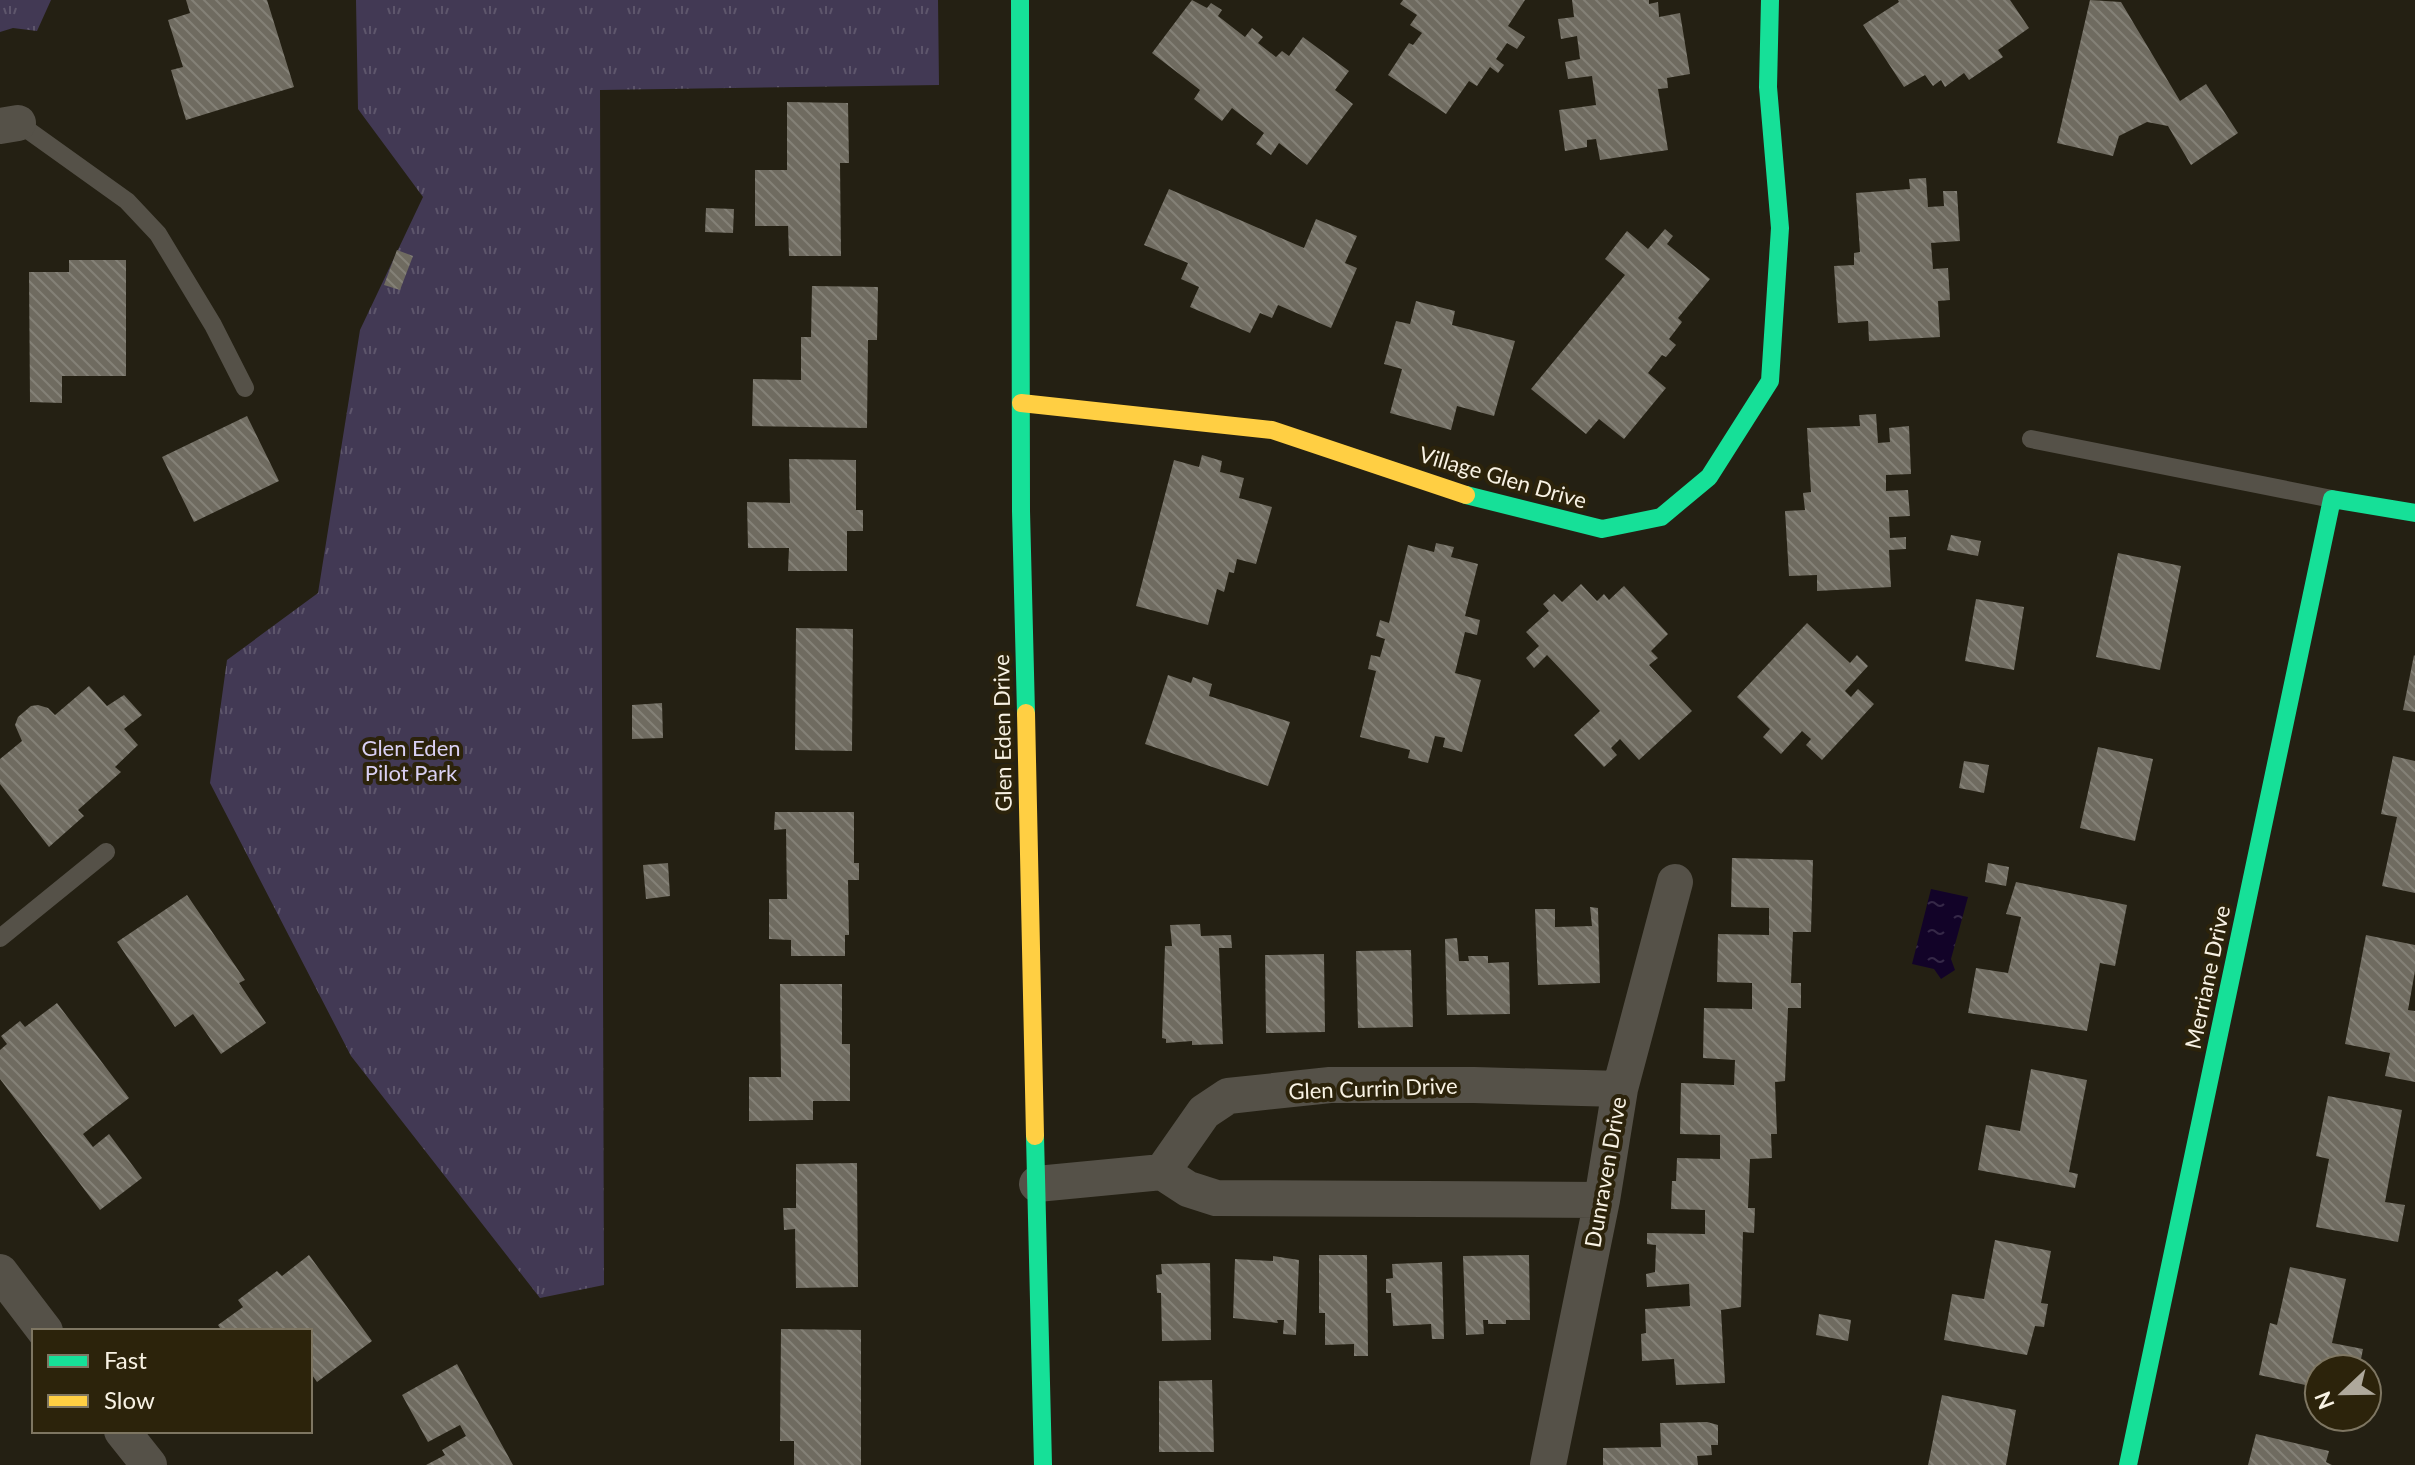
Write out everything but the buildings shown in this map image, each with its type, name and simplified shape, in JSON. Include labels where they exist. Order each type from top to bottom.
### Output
[{"type":"street","name":"Glen Eden Drive","points":[[1020,0],[1021,511],[1043,1465]]},
{"type":"street","name":"Village Glen Drive","points":[[1021,403],[1272,430],[1459,493],[1602,529],[1661,517],[1709,477],[1770,381],[1780,228],[1768,87],[1770,0]]},
{"type":"street","points":[[2332,499],[2415,513]]},
{"type":"street","name":"Merriane Drive","points":[[2128,1465],[2332,499]]},
{"type":"street","name":"Dunraven Drive","points":[[1548,1465],[1602,1200],[1620,1089],[1675,882]]},
{"type":"street","name":"Glen Currin Drive","points":[[1162,1172],[1204,1112],[1228,1096],[1330,1085],[1620,1089]]},
{"type":"street","points":[[1037,1184],[1162,1172],[1188,1189],[1216,1198],[1602,1200]]},
{"type":"street","points":[[0,1272],[43,1329]]},
{"type":"street","points":[[124,1433],[149,1465]]},
{"type":"lane","points":[[9,124],[127,201],[158,234],[213,325],[245,388]]},
{"type":"lane","points":[[2031,439],[2332,499]]},
{"type":"lane","points":[[0,938],[106,852]]},
{"type":"green space","points":[[0,0],[51,0],[37,31],[13,28],[0,32]]},
{"type":"green space","name":"Glen Eden Pilot Park","points":[[356,0],[938,0],[939,85],[600,90],[604,1285],[540,1298],[351,1056],[210,783],[227,660],[318,593],[360,330],[423,197],[358,109]]},
{"type":"water","points":[[1931,889],[1968,897],[1951,959],[1955,970],[1941,979],[1934,969],[1912,964]]},
{"type":"traffic: fast","points":[[1020,0],[1021,511],[1026,713]]},
{"type":"traffic: fast","points":[[1466,495],[1602,529],[1661,517],[1709,477],[1770,381],[1780,228],[1768,87],[1770,0]]},
{"type":"traffic: fast","points":[[2128,1465],[2332,499],[2415,513]]},
{"type":"traffic: fast","points":[[1035,1136],[1043,1465]]},
{"type":"traffic: slow","points":[[1021,403],[1272,430],[1466,495]]},
{"type":"traffic: slow","points":[[1026,713],[1035,1136]]}]
